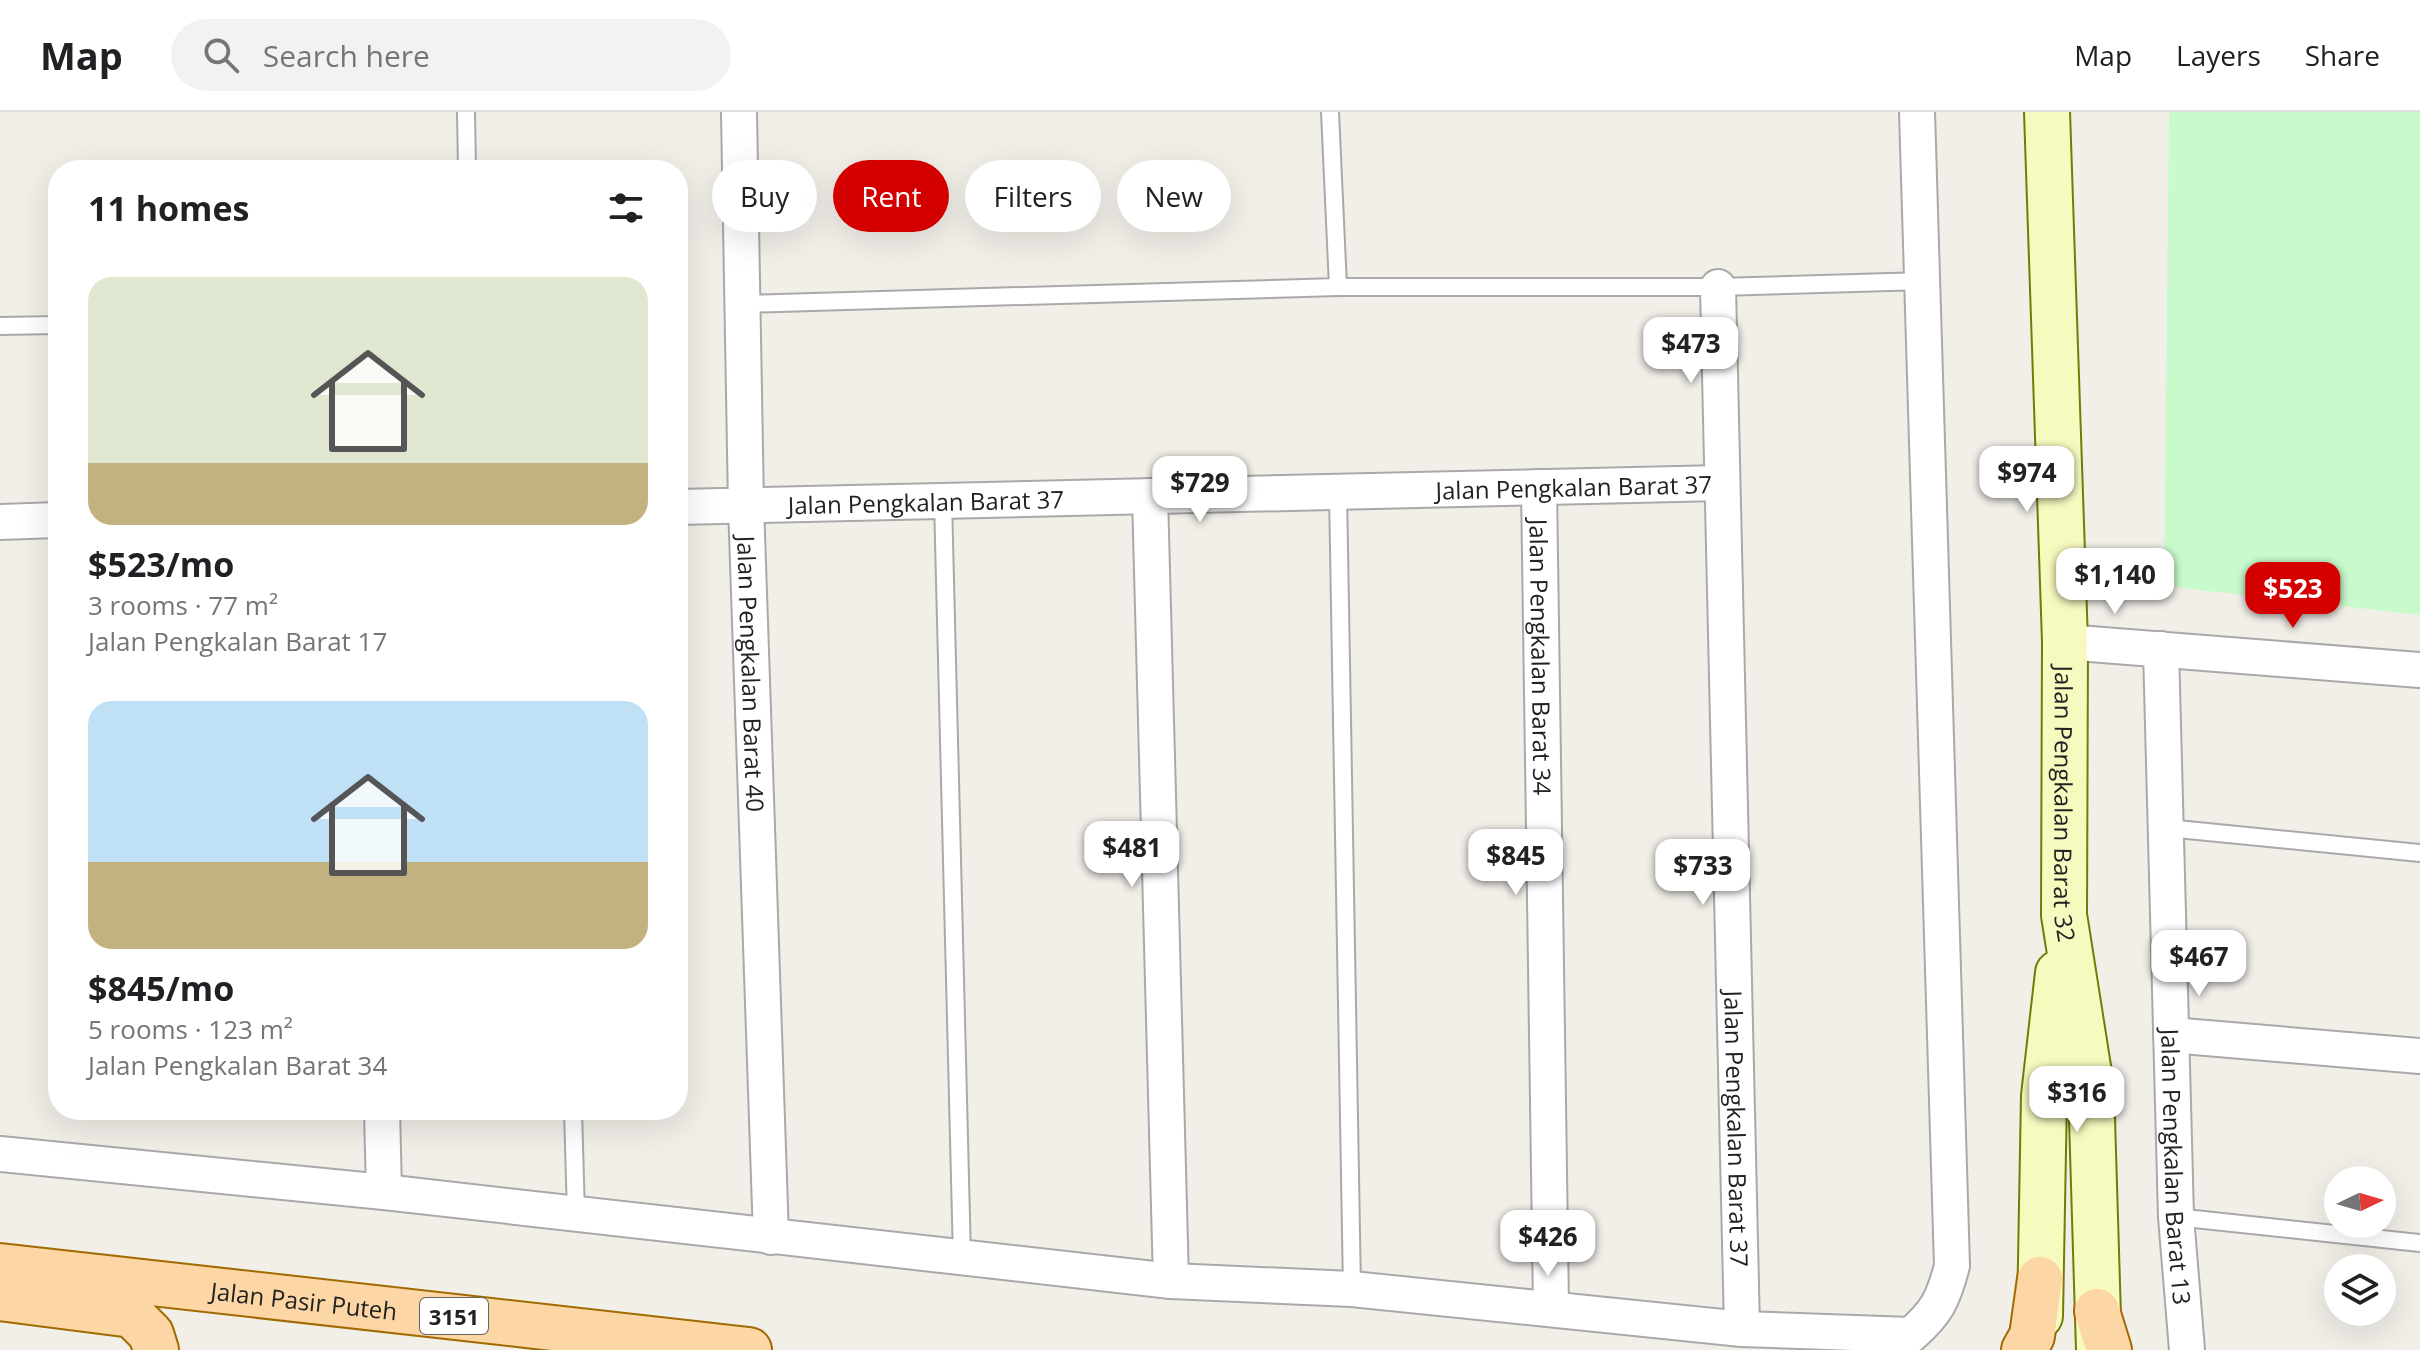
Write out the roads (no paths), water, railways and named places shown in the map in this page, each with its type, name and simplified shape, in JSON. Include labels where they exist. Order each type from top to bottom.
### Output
[{"type":"main road","name":"Jalan Pasir Puteh","points":[[0,1266],[749,1350]]},
{"type":"main road","points":[[2024,1350],[2032,1336],[2040,1279]]},
{"type":"main road","points":[[0,1298],[132,1315],[151,1334],[156,1350]]},
{"type":"street","name":"Jalan Pengkalan Barat 40","points":[[739,112],[746,505],[771,1237]]},
{"type":"street","points":[[0,1154],[384,1192],[1171,1281],[1352,1289],[1742,1329],[1911,1335],[1930,1319],[1944,1299],[1952,1266],[1917,112]]},
{"type":"street","name":"Jalan Pengkalan Barat 32","points":[[2047,112],[2065,642],[2064,915],[2091,1086],[2101,1337]]},
{"type":"street","points":[[1718,287],[1721,483]]},
{"type":"street","name":"Jalan Pengkalan Barat 37","points":[[688,507],[1721,483],[1742,1329]]},
{"type":"street","name":"Jalan Pengkalan Barat 34","points":[[1539,487],[1551,1307]]},
{"type":"street","points":[[1150,496],[1171,1281]]},
{"type":"street","points":[[0,522],[48,520]]},
{"type":"street","points":[[2065,642],[2420,670]]},
{"type":"street","name":"Jalan Pengkalan Barat 13","points":[[2161,649],[2176,1217],[2187,1350]]},
{"type":"street","points":[[2041,1350],[2044,1096],[2064,915]]},
{"type":"street","points":[[2171,1035],[2420,1056]]},
{"type":"street","points":[[382,1120],[384,1192]]},
{"type":"lane","points":[[466,112],[467,160]]},
{"type":"lane","points":[[1330,112],[1338,287]]},
{"type":"lane","points":[[741,304],[1338,287],[1718,287],[1924,281]]},
{"type":"lane","points":[[0,326],[48,325]]},
{"type":"lane","points":[[1338,492],[1352,1289]]},
{"type":"lane","points":[[943,501],[962,1258]]},
{"type":"lane","points":[[2167,828],[2420,853]]},
{"type":"lane","points":[[573,1120],[576,1215]]},
{"type":"lane","points":[[2176,1217],[2420,1243]]}]
